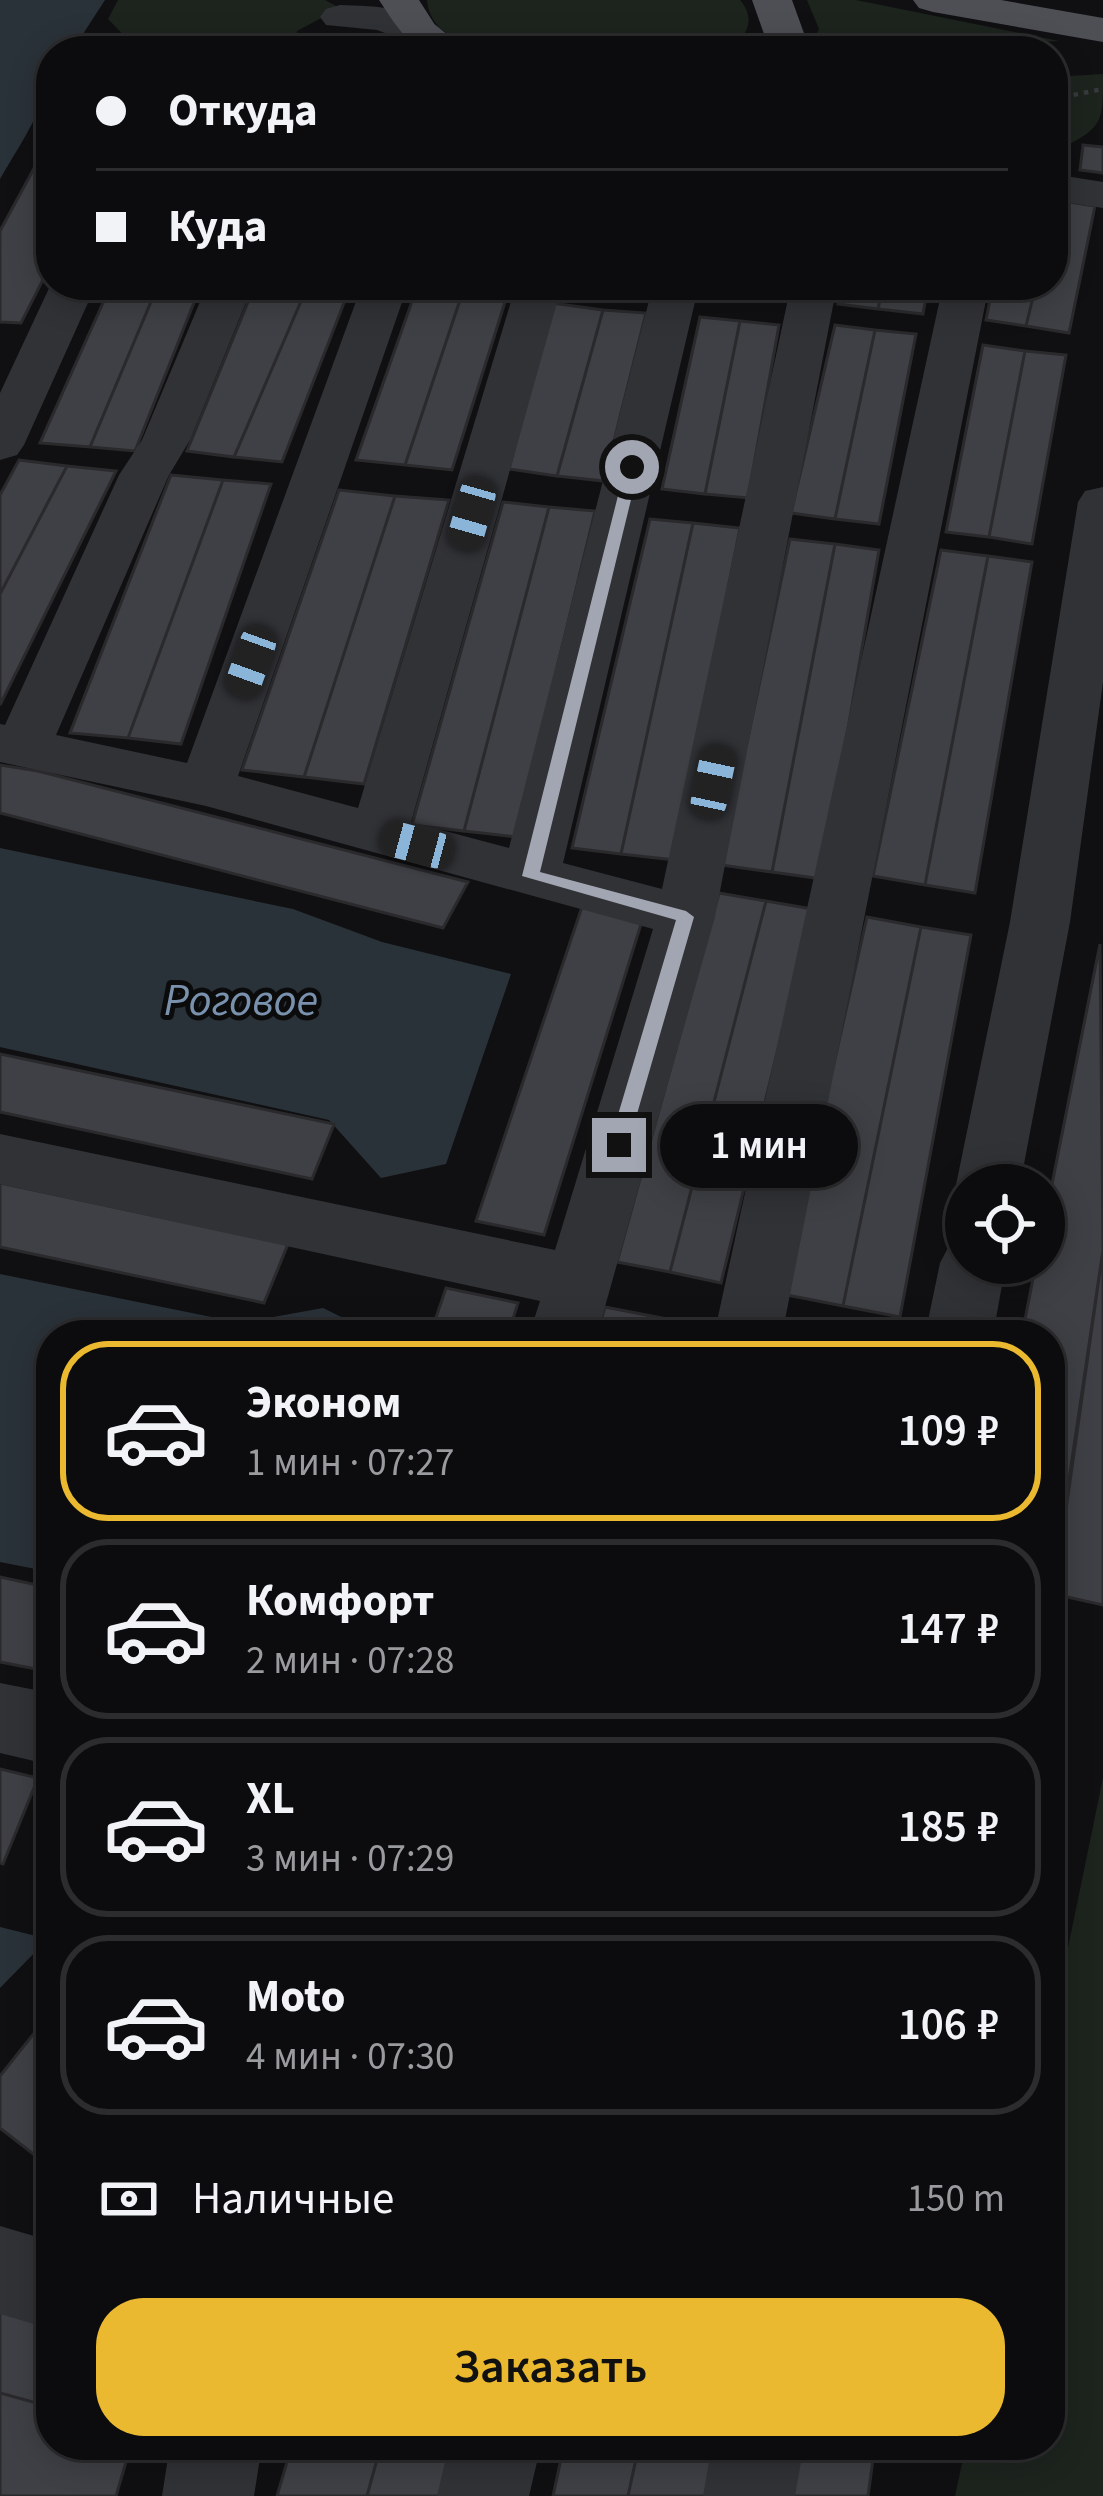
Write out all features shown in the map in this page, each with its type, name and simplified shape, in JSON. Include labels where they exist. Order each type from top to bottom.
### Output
[{"type":"main road","points":[[399,0],[432,36]]},
{"type":"main road","points":[[772,0],[785,36]]},
{"type":"main road","points":[[933,0],[1103,30]]},
{"type":"lane","points":[[328,36],[354,9],[422,36]]},
{"type":"lane","points":[[1068,190],[1103,195]]},
{"type":"lane","points":[[0,445],[66,300]]},
{"type":"lane","points":[[224,300],[166,440],[144,475],[11,745],[206,787],[686,917]]},
{"type":"lane","points":[[206,787],[380,300]]},
{"type":"lane","points":[[379,834],[535,300]]},
{"type":"lane","points":[[530,876],[672,300]]},
{"type":"lane","points":[[0,1160],[571,1309],[686,917],[811,300]]},
{"type":"lane","points":[[751,1320],[963,300]]},
{"type":"lane","points":[[992,1164],[1040,922],[1103,502]]},
{"type":"lane","points":[[962,1320],[969,1284]]},
{"type":"lane","points":[[0,1718],[36,1726]]},
{"type":"lane","points":[[208,2496],[214,2460]]},
{"type":"lane","points":[[483,2496],[491,2460]]},
{"type":"lane","points":[[749,2496],[755,2460]]},
{"type":"path","points":[[1075,76],[1103,89]]},
{"type":"shaded area","points":[[118,0],[325,0],[340,8],[297,31],[296,36],[124,36],[108,19]]},
{"type":"shaded area","points":[[427,0],[740,0],[748,22],[742,36],[452,36],[429,11]]},
{"type":"shaded area","points":[[807,0],[856,0],[1034,36],[816,36],[819,29]]},
{"type":"shaded area","points":[[1103,74],[1098,121],[1068,145],[1068,76]]},
{"type":"shaded area","points":[[1103,1778],[1103,2496],[955,2496],[963,2460],[1065,2460],[1065,1962]]},
{"type":"water","points":[[0,0],[105,0],[82,36],[36,36],[36,114],[0,179]]},
{"type":"water","name":"Роговое","points":[[0,848],[293,909],[382,942],[511,974],[446,1164],[381,1178],[329,1120],[0,1047]]},
{"type":"water","points":[[0,1274],[226,1320],[36,1320],[36,1569],[0,1562]]},
{"type":"water","points":[[323,1308],[347,1320],[257,1320]]},
{"type":"water","points":[[0,1927],[36,1936],[36,1951],[0,1988]]},
{"type":"building","points":[[1083,145],[1103,147],[1103,173],[1080,170]]},
{"type":"building","points":[[36,165],[36,294],[21,323],[0,322],[0,231]]},
{"type":"building","points":[[1068,202],[1095,206],[1069,333],[1026,326],[1032,300],[1068,300]]},
{"type":"building","points":[[104,300],[152,300],[90,447],[40,443]]},
{"type":"building","points":[[152,300],[195,300],[135,451],[90,447]]},
{"type":"building","points":[[249,300],[302,300],[234,457],[187,451]]},
{"type":"building","points":[[302,300],[345,300],[282,462],[234,457]]},
{"type":"building","points":[[412,300],[460,300],[405,465],[356,460]]},
{"type":"building","points":[[460,300],[506,300],[452,470],[405,465]]},
{"type":"building","points":[[839,300],[880,300],[878,309],[838,304]]},
{"type":"building","points":[[880,300],[925,300],[923,314],[878,309]]},
{"type":"building","points":[[990,300],[1032,300],[1026,326],[986,320]]},
{"type":"building","points":[[552,303],[603,310],[557,476],[509,469]]},
{"type":"building","points":[[603,310],[646,313],[604,481],[557,476]]},
{"type":"building","points":[[700,317],[740,321],[705,494],[662,489]]},
{"type":"building","points":[[740,321],[779,325],[748,498],[705,494]]},
{"type":"building","points":[[835,325],[875,330],[835,519],[791,513]]},
{"type":"building","points":[[875,330],[916,334],[879,524],[835,519]]},
{"type":"building","points":[[983,345],[1025,351],[989,537],[946,532]]},
{"type":"building","points":[[1025,351],[1066,355],[1032,544],[989,537]]},
{"type":"building","points":[[19,460],[67,466],[0,594],[0,495]]},
{"type":"building","points":[[67,466],[116,471],[0,705],[0,594]]},
{"type":"building","points":[[171,475],[223,480],[128,738],[70,733]]},
{"type":"building","points":[[223,480],[271,484],[181,744],[128,738]]},
{"type":"building","points":[[339,490],[395,496],[304,777],[242,770]]},
{"type":"building","points":[[395,496],[449,500],[364,784],[304,777]]},
{"type":"building","points":[[503,502],[549,507],[464,831],[412,825]]},
{"type":"building","points":[[549,507],[595,511],[516,837],[464,831]]},
{"type":"building","points":[[650,519],[693,523],[621,854],[572,848]]},
{"type":"building","points":[[693,523],[740,528],[675,860],[621,854]]},
{"type":"building","points":[[790,539],[835,544],[772,872],[721,865]]},
{"type":"building","points":[[835,544],[879,550],[822,879],[772,872]]},
{"type":"building","points":[[941,550],[988,556],[925,885],[873,876]]},
{"type":"building","points":[[988,556],[1032,562],[975,893],[925,885]]},
{"type":"building","points":[[0,765],[468,882],[443,928],[0,813]]},
{"type":"building","points":[[719,893],[766,901],[670,1272],[617,1262]]},
{"type":"building","points":[[766,901],[812,909],[721,1283],[670,1272]]},
{"type":"building","points":[[582,907],[643,918],[544,1235],[476,1221]]},
{"type":"building","points":[[867,917],[921,927],[843,1306],[782,1294]]},
{"type":"building","points":[[921,927],[971,935],[900,1317],[843,1306]]},
{"type":"building","points":[[1100,944],[1103,1250],[1065,1507],[1065,1320],[1025,1320],[1032,1284],[1065,1284],[1065,1164],[1056,1164]]},
{"type":"building","points":[[0,1054],[334,1124],[312,1179],[0,1112]]},
{"type":"building","points":[[0,1183],[288,1244],[264,1303],[0,1247]]},
{"type":"building","points":[[1103,1250],[1103,1605],[1065,1596],[1065,1517]]},
{"type":"building","points":[[446,1288],[518,1303],[513,1320],[435,1320]]},
{"type":"building","points":[[605,1307],[662,1318],[662,1320],[601,1320]]},
{"type":"building","points":[[0,1577],[36,1585],[36,1669],[0,1662]]},
{"type":"building","points":[[0,1769],[36,1778],[36,1783],[0,1863]]},
{"type":"building","points":[[36,2031],[36,2156],[0,2128],[0,2076]]},
{"type":"building","points":[[0,2309],[36,2319],[36,2403],[0,2393]]},
{"type":"building","points":[[0,2393],[36,2403],[36,2460],[127,2460],[116,2496],[0,2496]]},
{"type":"building","points":[[288,2460],[377,2460],[367,2496],[277,2496]]},
{"type":"building","points":[[377,2460],[449,2460],[440,2496],[367,2496]]},
{"type":"building","points":[[561,2460],[636,2460],[628,2496],[553,2496]]},
{"type":"building","points":[[636,2460],[719,2460],[713,2496],[628,2496]]},
{"type":"building","points":[[789,2460],[873,2460],[868,2496],[783,2496]]},
{"type":"route","points":[[619,1145],[686,917],[530,876],[632,467]]}]
